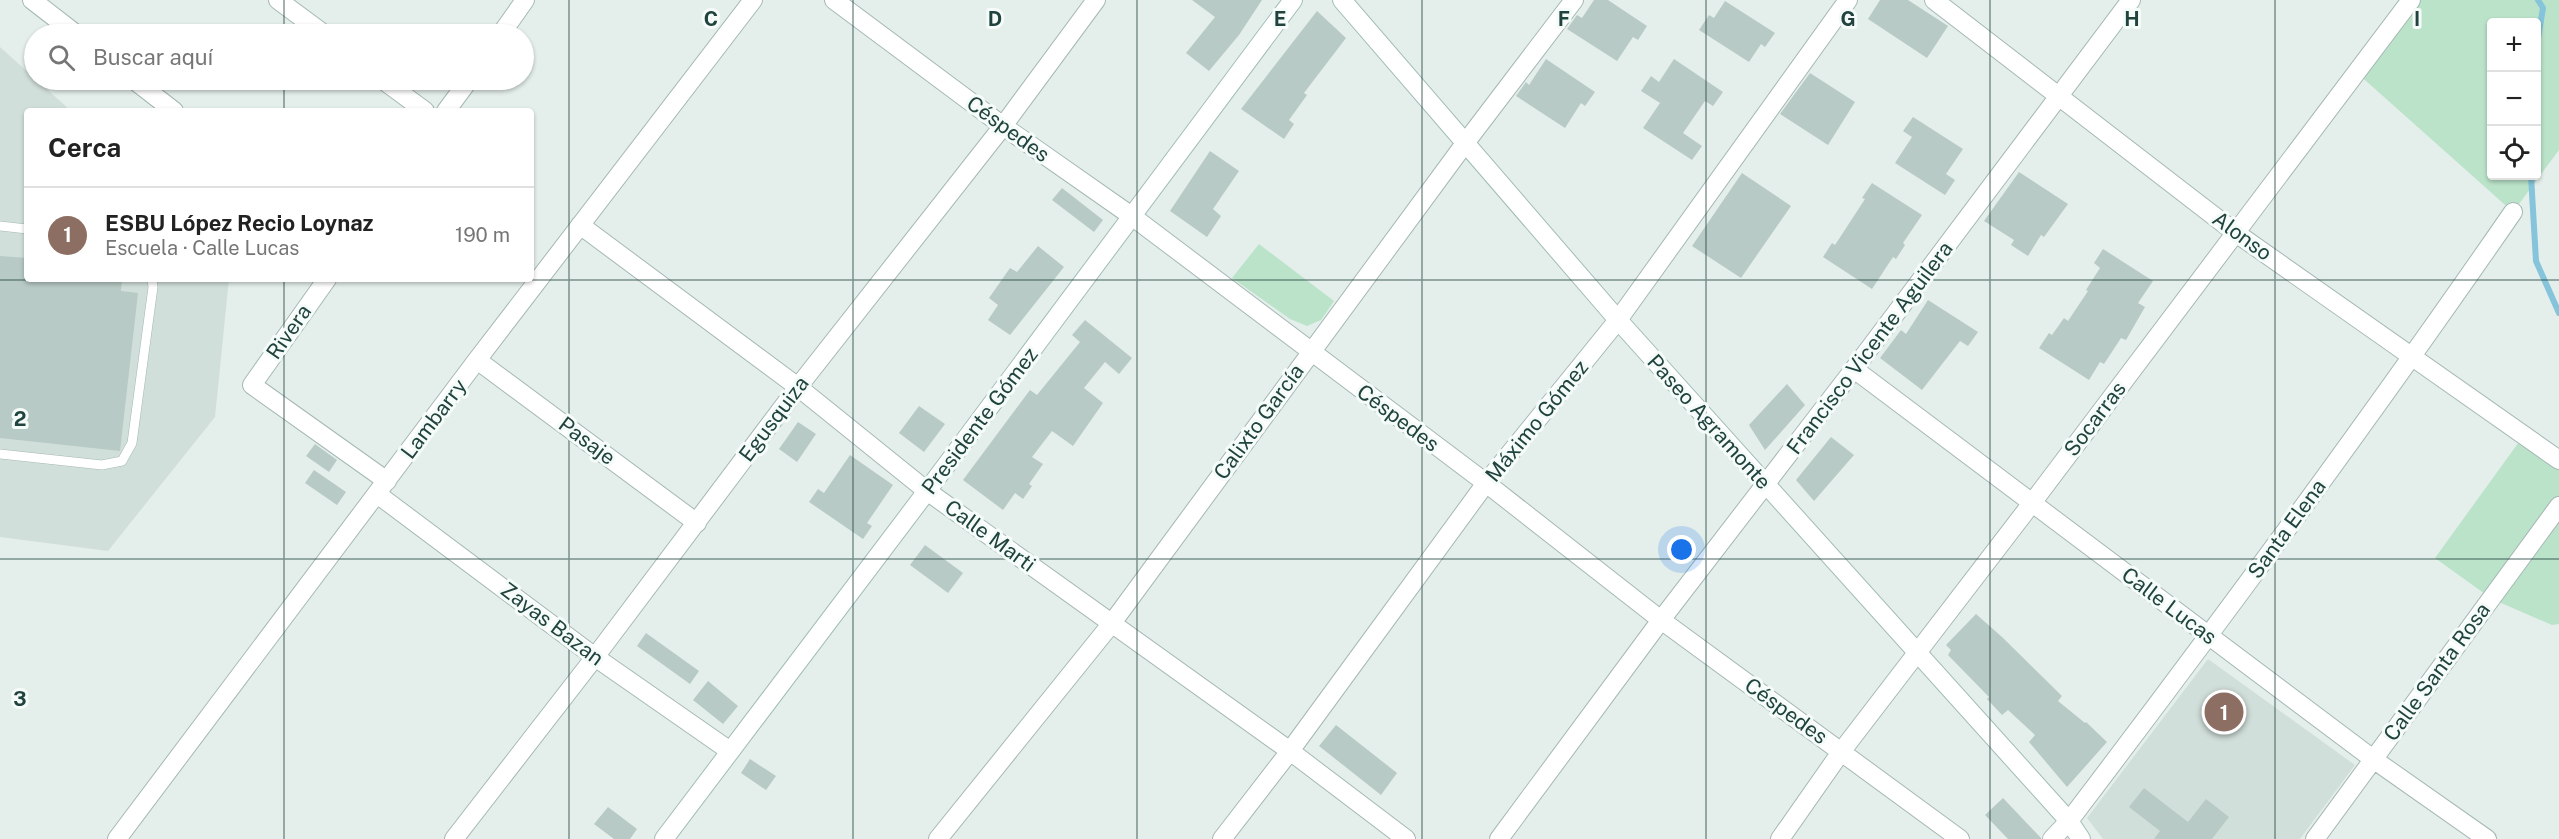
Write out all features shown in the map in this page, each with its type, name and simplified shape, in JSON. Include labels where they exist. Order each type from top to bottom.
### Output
[{"type":"street","points":[[32,0],[63,24]]},
{"type":"street","points":[[278,0],[310,24]]},
{"type":"street","points":[[508,24],[525,0]]},
{"type":"street","name":"Lambarry","points":[[117,839],[477,360],[753,0]]},
{"type":"street","name":"Céspedes","points":[[834,0],[1003,126],[1132,217],[1486,483],[1661,620],[1960,839]]},
{"type":"street","name":"Egusquiza","points":[[454,839],[697,523],[798,387],[1003,126],[1096,0]]},
{"type":"street","name":"Presidente Gómez","points":[[664,839],[1293,0]]},
{"type":"street","name":"Paseo Agramonte","points":[[1342,0],[1618,320],[1916,654],[2069,821],[2082,839]]},
{"type":"street","name":"Calixto García","points":[[938,839],[1112,624],[1466,142],[1574,0]]},
{"type":"street","name":"Máximo Gómez","points":[[1222,839],[1290,751],[1486,483],[1618,320],[1848,0]]},
{"type":"street","name":"Alonso","points":[[1934,0],[2236,232],[2559,460]]},
{"type":"street","name":"Francisco Vicente Aguilera","points":[[1499,839],[1661,620],[1854,369],[2131,0]]},
{"type":"street","name":"Socarras","points":[[1780,839],[1841,752],[2032,503],[2410,0]]},
{"type":"street","points":[[147,90],[170,108]]},
{"type":"street","points":[[397,90],[421,108]]},
{"type":"street","points":[[448,108],[462,90]]},
{"type":"street","name":"Santa Elena","points":[[2052,839],[2069,821],[2209,637],[2414,357],[2513,212]]},
{"type":"street","name":"Calle Marti","points":[[580,225],[798,387],[927,491],[1290,751],[1406,839]]},
{"type":"street","name":"Rivera","points":[[252,385],[325,282]]},
{"type":"street","name":"Pasaje","points":[[477,360],[697,523]]},
{"type":"street","name":"Calle Lucas","points":[[1854,369],[2373,759],[2487,839]]},
{"type":"street","name":"Zayas Bazan","points":[[252,385],[595,657],[730,751]]},
{"type":"street","name":"Calle Santa Rosa","points":[[2315,839],[2559,506]]},
{"type":"lane","points":[[0,226],[24,229]]},
{"type":"lane","points":[[0,454],[102,465],[122,460],[132,443],[152,282]]},
{"type":"shaded area","points":[[0,47],[24,69],[24,90],[48,90],[68,108],[24,108],[24,282],[229,282],[215,417],[108,551],[0,537]]},
{"type":"shaded area","points":[[2208,659],[2355,765],[2300,839],[2103,839],[2087,818]]},
{"type":"green space","points":[[2410,0],[2559,0],[2559,150],[2541,174],[2541,18],[2487,18],[2487,180],[2537,180],[2513,212],[2356,72]]},
{"type":"green space","points":[[1259,244],[1334,301],[1321,320],[1307,326],[1290,319],[1232,278]]},
{"type":"green space","points":[[2524,435],[2559,460],[2559,624],[2552,625],[2492,599],[2435,558]]},
{"type":"building","points":[[1192,0],[1262,0],[1239,35],[1209,71],[1186,53],[1215,17]]},
{"type":"building","points":[[1594,0],[1608,0],[1647,26],[1638,40],[1633,37],[1617,61],[1567,29],[1577,15],[1582,18]]},
{"type":"building","points":[[1880,0],[1908,0],[1948,26],[1927,58],[1868,19]]},
{"type":"building","points":[[1725,1],[1775,33],[1765,47],[1761,44],[1749,62],[1699,30],[1709,15],[1714,18]]},
{"type":"building","points":[[1317,11],[1346,38],[1304,93],[1307,95],[1289,120],[1294,124],[1284,139],[1241,109]]},
{"type":"building","points":[[1546,59],[1595,92],[1585,106],[1581,103],[1565,128],[1516,96],[1526,82],[1529,85]]},
{"type":"building","points":[[1674,59],[1723,92],[1713,106],[1705,101],[1683,133],[1702,146],[1692,160],[1643,128],[1660,103],[1641,91],[1651,76],[1659,82]]},
{"type":"building","points":[[1810,73],[1855,102],[1828,145],[1780,114]]},
{"type":"building","points":[[1913,117],[1963,149],[1946,174],[1955,180],[1945,195],[1895,163],[1912,137],[1903,131]]},
{"type":"building","points":[[1210,151],[1239,171],[1213,209],[1221,216],[1207,237],[1170,211]]},
{"type":"building","points":[[2019,172],[2068,204],[2044,237],[2041,235],[2028,256],[2011,245],[2014,240],[1984,221]]},
{"type":"building","points":[[1742,173],[1791,206],[1741,278],[1692,246]]},
{"type":"building","points":[[1872,183],[1922,215],[1903,243],[1905,245],[1896,259],[1893,257],[1872,289],[1823,257],[1832,243],[1835,245],[1865,199],[1862,198]]},
{"type":"building","points":[[1062,188],[1103,220],[1094,232],[1052,200]]},
{"type":"building","points":[[1038,246],[1064,267],[1010,335],[988,320],[998,305],[989,298],[1010,268],[1017,272]]},
{"type":"building","points":[[2103,249],[2153,281],[2138,303],[2145,307],[2126,340],[2121,338],[2104,364],[2100,362],[2089,380],[2039,348],[2049,333],[2052,335],[2064,318],[2068,321],[2088,291],[2086,290],[2100,268],[2094,263]]},
{"type":"building","points":[[0,256],[24,258],[24,282],[122,282],[121,291],[138,293],[120,451],[0,438]]},
{"type":"building","points":[[1928,300],[1978,332],[1968,346],[1960,341],[1922,390],[1880,358],[1901,330],[1906,334]]},
{"type":"building","points":[[1085,320],[1132,358],[1119,374],[1105,362],[1084,388],[1103,403],[1073,446],[1052,431],[1032,457],[1043,464],[1029,484],[1032,486],[1023,499],[1015,493],[1003,510],[963,480],[1030,390],[1037,395],[1080,342],[1072,335]]},
{"type":"building","points":[[1787,384],[1805,405],[1765,450],[1749,425]]},
{"type":"building","points":[[919,406],[945,424],[924,452],[899,433]]},
{"type":"building","points":[[798,422],[816,434],[797,462],[779,449]]},
{"type":"building","points":[[1831,437],[1854,455],[1814,501],[1796,480]]},
{"type":"building","points":[[315,444],[337,460],[329,472],[306,456]]},
{"type":"building","points":[[850,455],[893,485],[867,523],[872,526],[863,539],[809,502],[818,489],[824,493]]},
{"type":"building","points":[[314,470],[346,492],[337,505],[305,483]]},
{"type":"building","points":[[925,545],[963,573],[948,593],[910,565]]},
{"type":"building","points":[[1976,614],[2062,696],[2058,701],[2086,722],[2107,742],[2067,787],[2029,742],[2035,735],[2008,710],[2002,715],[1987,699],[1989,697],[1948,655],[1951,650],[1946,645]]},
{"type":"building","points":[[646,633],[699,671],[690,684],[637,646]]},
{"type":"building","points":[[708,681],[738,706],[723,724],[693,700]]},
{"type":"building","points":[[1336,725],[1397,773],[1381,795],[1319,746]]},
{"type":"building","points":[[750,759],[776,776],[766,790],[741,773]]},
{"type":"building","points":[[2144,788],[2188,822],[2206,799],[2229,817],[2212,839],[2154,839],[2160,831],[2129,807]]},
{"type":"building","points":[[2003,798],[2041,839],[2008,839],[1985,815]]},
{"type":"building","points":[[608,807],[637,829],[630,839],[614,839],[594,824]]},
{"type":"waterway","points":[[2538,0],[2543,8],[2541,20]]},
{"type":"waterway","points":[[2531,180],[2536,261],[2559,313]]},
{"type":"place","name":"ESBU López Recio Loynaz","points":[[2224,712]]}]
